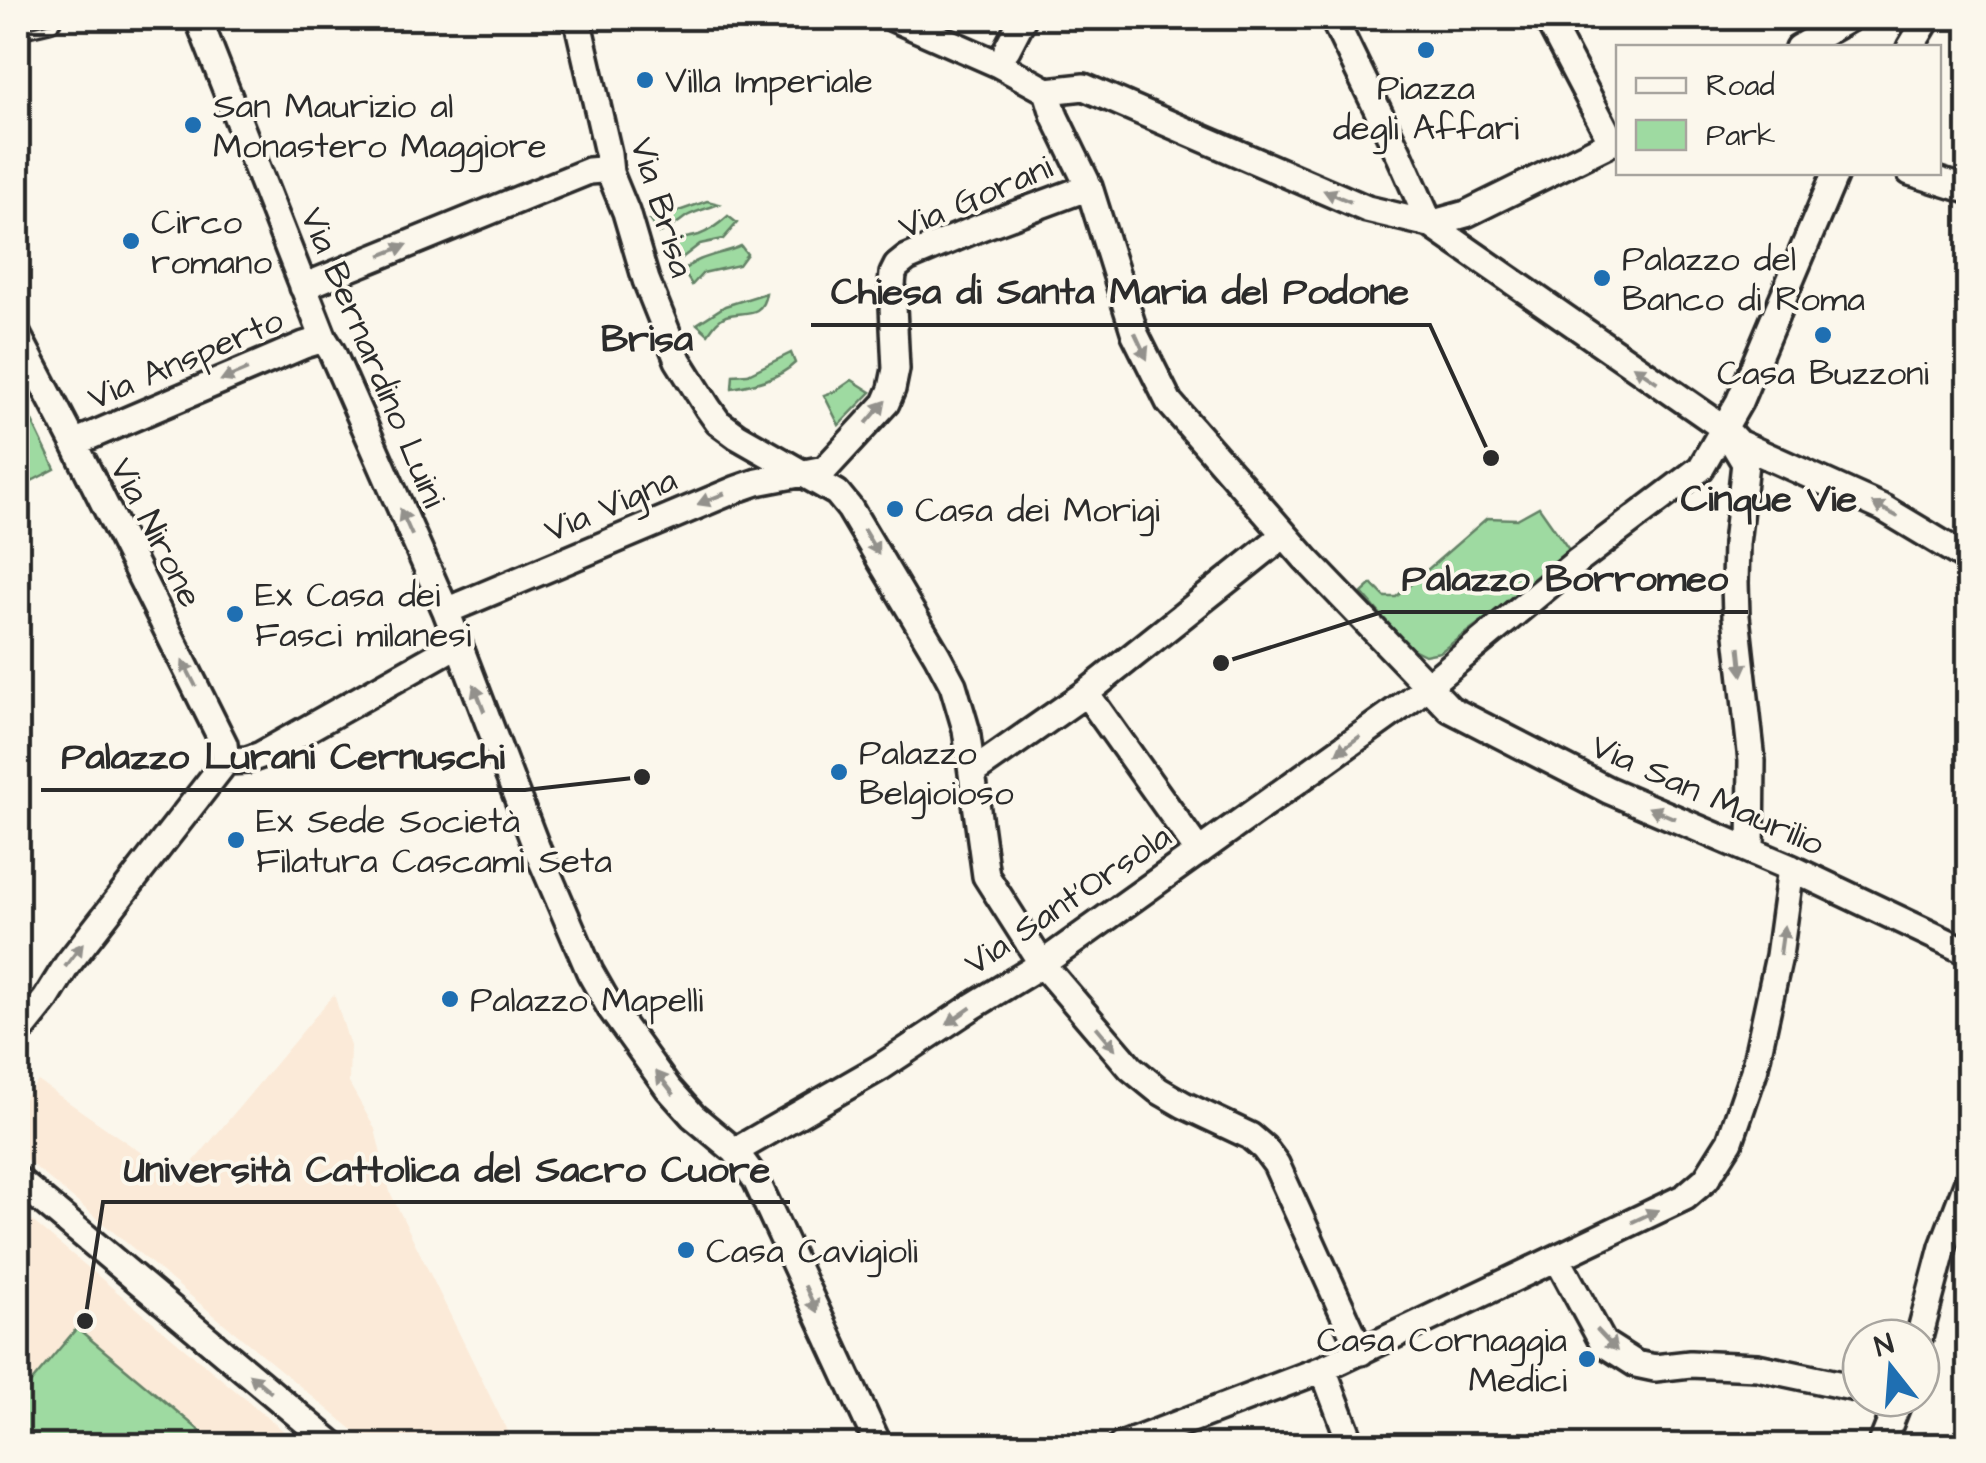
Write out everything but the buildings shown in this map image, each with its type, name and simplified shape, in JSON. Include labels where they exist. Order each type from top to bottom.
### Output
[{"type":"street","points":[[18,25],[48,18]]},
{"type":"street","name":"Via Bernardino Luini","points":[[198,18],[324,339],[446,611],[537,849],[590,972],[611,1009],[668,1088],[693,1116],[735,1151],[756,1180],[879,1446]]},
{"type":"street","name":"Via Brisa","points":[[578,18],[610,173],[678,360],[718,422],[837,493],[850,509],[953,685],[966,729],[986,876],[1042,964],[1131,1068],[1158,1090],[1250,1136],[1264,1148],[1276,1164],[1361,1352]]},
{"type":"street","points":[[893,18],[998,64],[1047,92],[1084,87],[1366,208],[1430,224],[1725,429],[1738,444],[1883,508],[1968,559]]},
{"type":"street","points":[[1007,49],[1023,18]]},
{"type":"street","points":[[1334,18],[1430,224]]},
{"type":"street","points":[[1430,224],[1466,214],[1616,141],[1546,18]]},
{"type":"street","points":[[1803,45],[1850,18]]},
{"type":"street","points":[[1912,45],[1928,18]]},
{"type":"street","name":"Via San Maurilio","points":[[1047,92],[1089,187],[1135,334],[1168,402],[1284,535],[1426,686],[1450,708],[1608,790],[1791,868],[1968,952]]},
{"type":"street","name":"Via Ansperto","points":[[304,287],[589,171],[610,173]]},
{"type":"street","name":"Via Sant'Orsola","points":[[735,1151],[881,1068],[1042,964],[1410,701],[1578,562],[1700,468],[1739,402],[1835,175]]},
{"type":"street","points":[[1920,175],[1968,190]]},
{"type":"street","name":"Via Gorani","points":[[805,474],[824,469],[886,403],[892,389],[896,352],[892,285],[898,266],[907,258],[981,226],[1089,187]]},
{"type":"street","name":"Via Nirone","points":[[18,336],[224,744],[226,762]]},
{"type":"street","name":"Via Ansperto","points":[[74,443],[324,339]]},
{"type":"street","points":[[1725,429],[1745,463],[1735,583],[1752,761],[1751,852]]},
{"type":"street","name":"Via Vigna","points":[[446,611],[738,489],[805,474]]},
{"type":"street","points":[[973,772],[1086,693],[1284,535]]},
{"type":"street","points":[[18,1034],[67,964],[226,762],[261,755],[458,644]]},
{"type":"street","points":[[1086,693],[1200,852]]},
{"type":"street","points":[[1121,1446],[1361,1352],[1685,1197],[1706,1179],[1730,1141],[1754,1071],[1775,976],[1791,868]]},
{"type":"street","points":[[18,1180],[334,1446]]},
{"type":"street","points":[[1923,1318],[1943,1247],[1968,1181]]},
{"type":"street","points":[[1557,1258],[1603,1343],[1636,1364],[1655,1368],[1690,1364],[1757,1367],[1841,1384]]},
{"type":"street","points":[[1323,1368],[1352,1443]]},
{"type":"street","points":[[1881,1446],[1892,1418]]},
{"type":"shaded area","points":[[334,994],[350,1046],[349,1083],[375,1129],[390,1192],[510,1437],[503,1445],[371,1445],[18,1153],[18,1106],[38,1081],[179,1179]]},
{"type":"shaded area","points":[[18,1209],[286,1433],[302,1445],[18,1445]]},
{"type":"green space","points":[[707,201],[719,204],[691,214],[662,232],[658,233],[650,221]]},
{"type":"green space","points":[[728,216],[737,223],[723,239],[700,244],[678,261],[667,247],[707,231]]},
{"type":"green space","points":[[741,246],[747,254],[739,265],[703,273],[692,285],[683,271],[703,258]]},
{"type":"green space","points":[[766,293],[756,311],[723,317],[708,334],[697,324],[725,306]]},
{"type":"green space","points":[[791,353],[795,363],[781,373],[732,388],[733,375],[748,374]]},
{"type":"green space","points":[[852,380],[871,392],[839,425],[824,395]]},
{"type":"green space","points":[[18,392],[55,469],[18,488]]},
{"type":"green space","points":[[1539,507],[1572,554],[1440,652],[1425,655],[1409,647],[1362,593],[1372,584],[1385,597],[1396,597],[1487,518],[1517,519]]},
{"type":"green space","points":[[77,1328],[211,1440],[207,1445],[18,1445],[18,1398]]},
{"type":"tram line","points":[[18,30],[68,18]]},
{"type":"place","name":"Piazza degli Affari","points":[[1426,50]]},
{"type":"place","name":"Villa Imperiale","points":[[645,80]]},
{"type":"place","name":"San Maurizio al Monastero Maggiore","points":[[193,125]]},
{"type":"place","name":"Circo romano","points":[[131,241]]},
{"type":"place","name":"Palazzo del Banco di Roma","points":[[1602,278]]},
{"type":"place","name":"Casa Buzzoni","points":[[1823,335]]},
{"type":"place","name":"Chiesa di Santa Maria del Podone","points":[[1491,458]]},
{"type":"place","name":"Casa dei Morigi","points":[[895,509]]},
{"type":"place","name":"Ex Casa dei Fasci milanesi","points":[[235,614]]},
{"type":"place","name":"Palazzo Borromeo","points":[[1221,663]]},
{"type":"place","name":"Palazzo Belgioioso","points":[[839,772]]},
{"type":"place","name":"Palazzo Lurani Cernuschi","points":[[642,777]]},
{"type":"place","name":"Ex Sede Società Filatura Cascami Seta","points":[[236,840]]},
{"type":"place","name":"Palazzo Mapelli","points":[[450,999]]},
{"type":"place","name":"Casa Cavigioli","points":[[686,1250]]},
{"type":"place","name":"Università Cattolica del Sacro Cuore","points":[[85,1321]]},
{"type":"place","name":"Casa Cornaggia Medici","points":[[1587,1359]]},
{"type":"district","name":"Brisa","points":[[647,338]]},
{"type":"district","name":"Cinque Vie","points":[[1769,498]]}]
